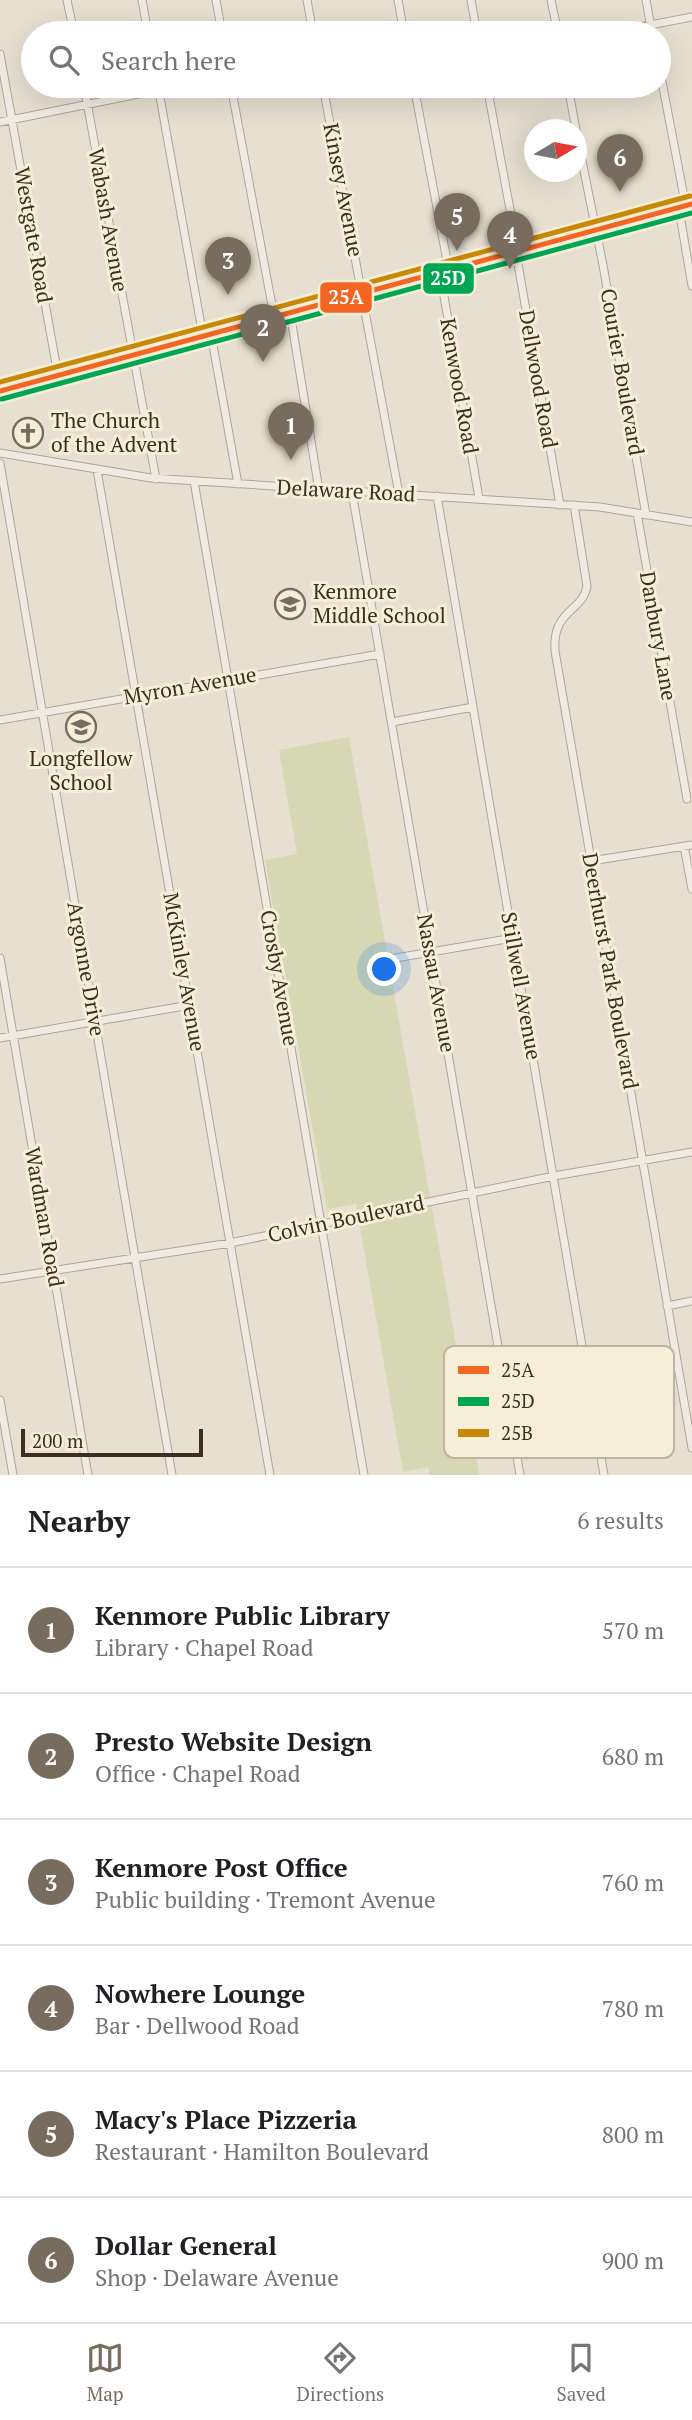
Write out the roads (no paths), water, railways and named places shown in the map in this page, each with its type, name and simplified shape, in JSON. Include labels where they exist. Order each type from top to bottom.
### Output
[{"type":"main road","points":[[0,391],[687,205]]},
{"type":"street","points":[[67,0],[71,21]]},
{"type":"street","points":[[142,0],[146,21]]},
{"type":"street","points":[[216,0],[220,21]]},
{"type":"street","points":[[307,0],[311,21]]},
{"type":"street","points":[[398,0],[402,21]]},
{"type":"street","points":[[471,0],[475,21]]},
{"type":"street","points":[[551,0],[555,21]]},
{"type":"street","points":[[646,0],[650,21]]},
{"type":"street","points":[[671,24],[692,18]]},
{"type":"street","name":"Westgate Road","points":[[0,54],[58,375]]},
{"type":"street","name":"Wabash Avenue","points":[[86,98],[156,479]]},
{"type":"street","points":[[0,122],[114,98]]},
{"type":"street","points":[[160,98],[201,325],[213,345],[238,484]]},
{"type":"street","points":[[234,98],[274,316]]},
{"type":"street","name":"Kinsey Avenue","points":[[325,98],[400,494]]},
{"type":"street","name":"Kenwood Road","points":[[416,98],[479,498]]},
{"type":"street","name":"Dellwood Road","points":[[489,98],[560,505]]},
{"type":"street","name":"Courier Boulevard","points":[[570,98],[574,119]]},
{"type":"street","points":[[665,98],[687,205],[680,215],[692,286]]},
{"type":"street","name":"Courier Boulevard","points":[[586,182],[642,514]]},
{"type":"street","points":[[290,312],[319,490]]},
{"type":"street","name":"Delaware Road","points":[[0,453],[156,479],[573,505],[692,522]]},
{"type":"street","name":"Argonne Drive","points":[[0,463],[172,1475]]},
{"type":"street","name":"McKinley Avenue","points":[[97,470],[270,1475]]},
{"type":"street","name":"Crosby Avenue","points":[[194,481],[364,1475]]},
{"type":"street","name":"Nassau Avenue","points":[[352,492],[498,1346]]},
{"type":"street","name":"Stillwell Avenue","points":[[437,496],[582,1346]]},
{"type":"street","name":"Deerhurst Park Boulevard","points":[[573,505],[587,586],[583,597],[561,620],[554,644],[692,1447]]},
{"type":"street","name":"Danbury Lane","points":[[642,514],[687,799]]},
{"type":"street","name":"Myron Avenue","points":[[0,720],[380,654]]},
{"type":"street","points":[[391,722],[473,707]]},
{"type":"street","points":[[591,861],[688,845],[692,888]]},
{"type":"street","points":[[390,959],[513,938]]},
{"type":"street","name":"Wardman Road","points":[[0,958],[88,1475]]},
{"type":"street","points":[[0,1038],[190,1005]]},
{"type":"street","name":"Colvin Boulevard","points":[[0,1279],[230,1243],[472,1192],[692,1152]]},
{"type":"street","points":[[667,1306],[692,1301]]},
{"type":"street","points":[[0,1399],[13,1475]]},
{"type":"place","name":"Dollar General","points":[[620,192]]},
{"type":"place","name":"Macy's Place Pizzeria","points":[[457,251]]},
{"type":"place","name":"Nowhere Lounge","points":[[510,269]]},
{"type":"place","name":"Kenmore Post Office","points":[[228,295]]},
{"type":"place","name":"Presto Website Design","points":[[263,362]]},
{"type":"place","name":"The Church of the Advent","points":[[28,433]]},
{"type":"place","name":"Kenmore Public Library","points":[[291,460]]},
{"type":"place","name":"Kenmore Middle School","points":[[290,604]]},
{"type":"place","name":"Longfellow School","points":[[81,727]]}]
